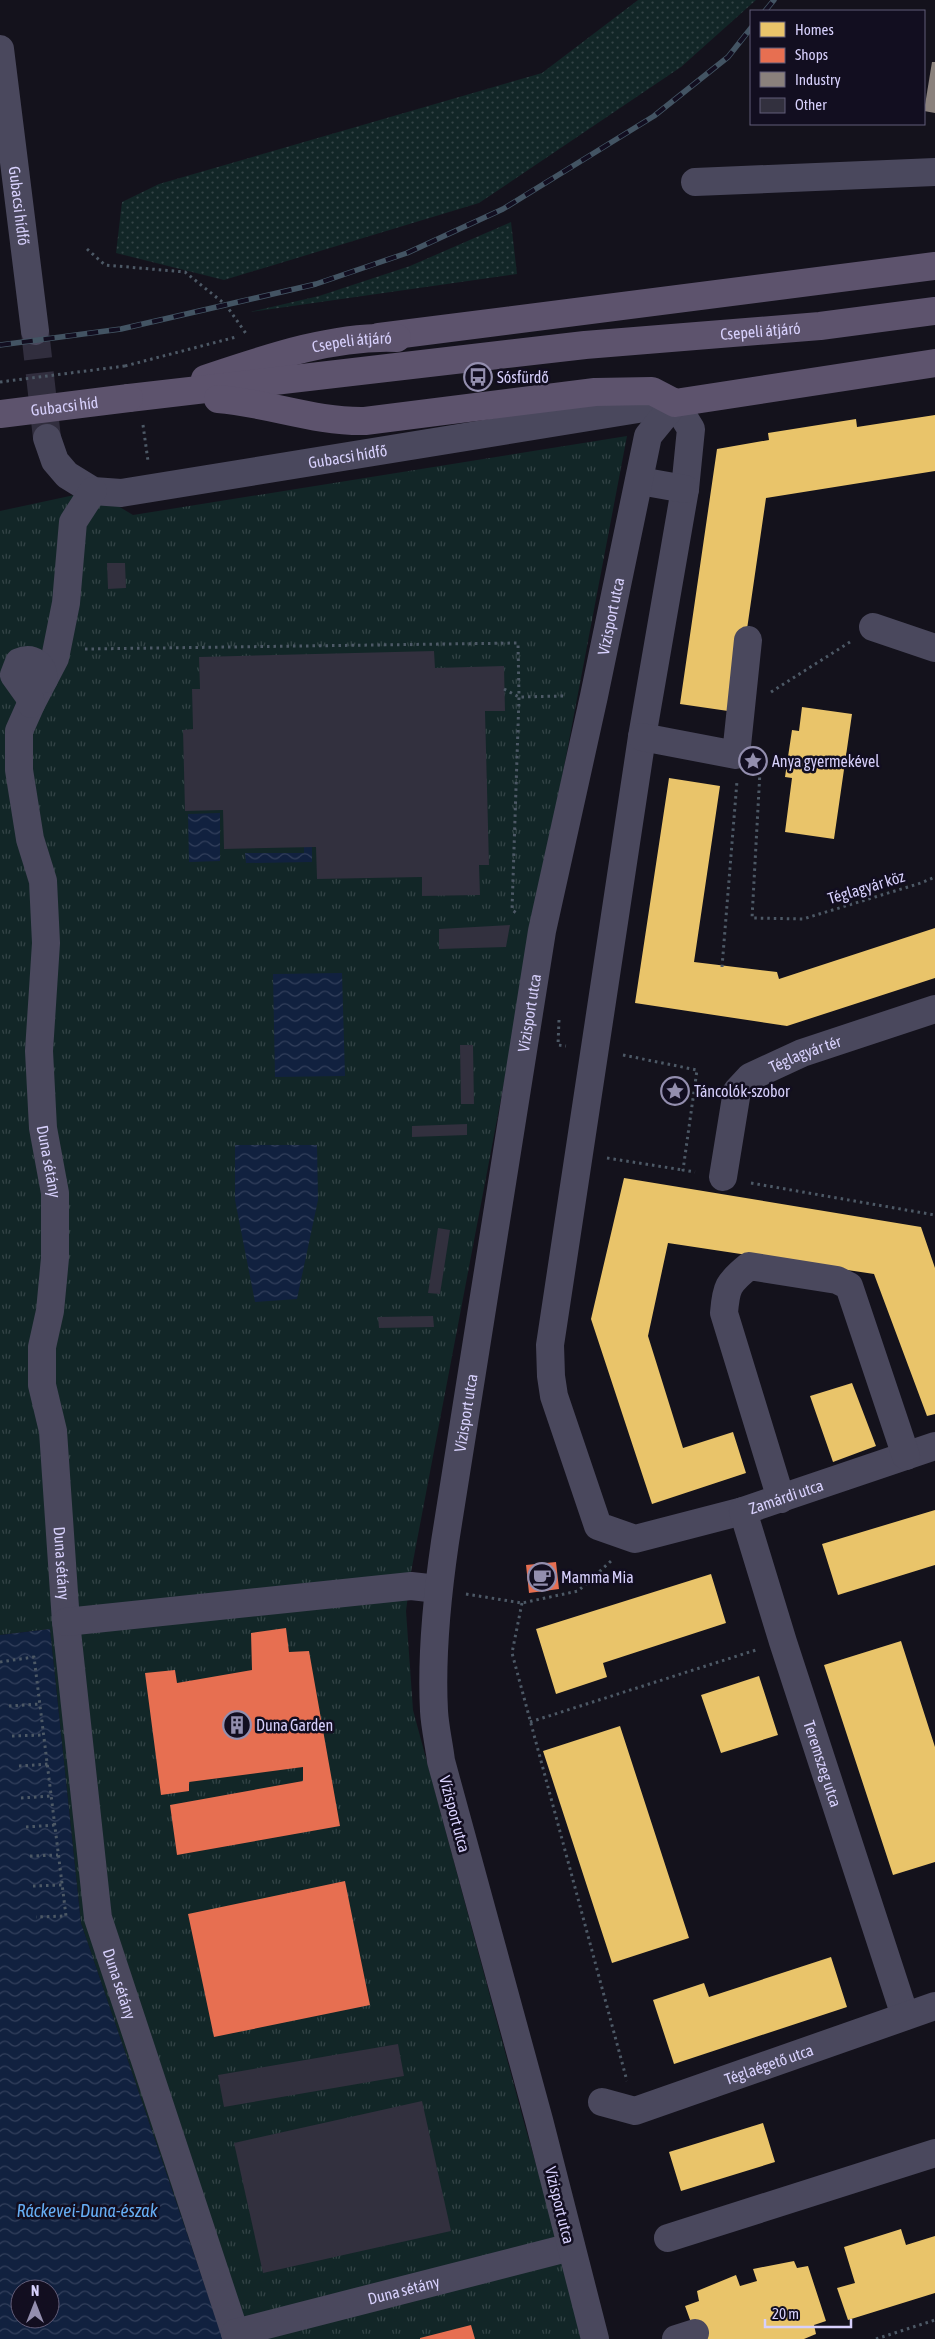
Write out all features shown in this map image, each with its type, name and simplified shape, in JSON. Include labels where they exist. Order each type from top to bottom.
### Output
[{"type":"main road","points":[[379,337],[935,266]]},
{"type":"main road","name":"Csepeli átjáró","points":[[130,398],[586,345],[820,326],[935,311]]},
{"type":"main road","name":"Csepeli átjáró","points":[[157,396],[282,353],[379,337],[586,345]]},
{"type":"main road","points":[[157,396],[234,400],[342,421],[365,421],[594,392],[652,391],[675,403],[935,363]]},
{"type":"main road","name":"Gubacsi híd","points":[[0,414],[130,398]]},
{"type":"street","name":"Gubacsi hídfő","points":[[0,49],[35,331]]},
{"type":"street","points":[[695,182],[935,172]]},
{"type":"street","name":"Gubacsi hídfő","points":[[47,438],[55,461],[67,475],[93,491],[121,493],[675,403]]},
{"type":"street","points":[[635,1539],[598,1526],[554,1396],[550,1376],[550,1345],[642,737],[685,488],[691,429],[675,403]]},
{"type":"street","name":"Vízisport utca","points":[[596,2339],[539,2120],[441,1761],[434,1711],[434,1649],[438,1589],[542,931],[594,696],[648,436],[675,403]]},
{"type":"street","points":[[640,481],[685,488]]},
{"type":"street","points":[[52,662],[66,603],[73,522],[93,491]]},
{"type":"street","points":[[873,627],[935,648]]},
{"type":"street","points":[[642,737],[736,755],[748,640]]},
{"type":"street","name":"Duna sétány","points":[[52,662],[41,667],[36,662],[22,660],[19,662],[14,675],[29,696],[31,704],[19,732],[19,770],[30,839],[42,881],[46,943],[39,1051],[43,1128],[56,1194],[55,1258],[50,1311],[42,1347],[42,1385],[52,1431],[66,1622],[98,1918],[236,2336],[571,2247]]},
{"type":"street","name":"Téglagyár tér","points":[[723,1177],[737,1091],[750,1077],[802,1053],[935,1010]]},
{"type":"street","points":[[781,1499],[724,1313],[726,1290],[736,1276],[749,1266],[837,1280],[849,1286],[906,1456]]},
{"type":"street","name":"Zamárdi utca","points":[[635,1539],[743,1511],[935,1446]]},
{"type":"street","name":"Teremszeg utca","points":[[743,1511],[783,1642],[905,2016]]},
{"type":"street","name":"Duna sétány","points":[[66,1622],[411,1586],[438,1589]]},
{"type":"street","name":"Téglaégető utca","points":[[635,2111],[935,2006]]},
{"type":"street","points":[[602,2102],[635,2111]]},
{"type":"street","points":[[668,2238],[935,2153]]},
{"type":"path","points":[[87,250],[105,265],[185,272],[226,305],[247,335]]},
{"type":"path","points":[[0,382],[125,366]]},
{"type":"path","points":[[144,427],[148,466]]},
{"type":"path","points":[[768,693],[873,627]]},
{"type":"path","points":[[52,662],[518,643],[519,697],[512,910],[542,931]]},
{"type":"path","points":[[504,689],[519,697],[594,696]]},
{"type":"path","points":[[722,967],[738,773]]},
{"type":"path","name":"Téglagyár köz","points":[[759,782],[752,918],[803,919],[935,877]]},
{"type":"path","points":[[620,1054],[697,1070]]},
{"type":"path","points":[[628,1161],[683,1170]]},
{"type":"path","points":[[762,1185],[935,1215]]},
{"type":"path","points":[[498,1599],[522,1603],[578,1591],[635,1539]]},
{"type":"path","points":[[522,1603],[512,1653],[635,2111]]},
{"type":"path","points":[[530,1722],[783,1642]]},
{"type":"path","points":[[0,1662],[34,1657],[66,1916],[36,1917]]},
{"type":"path","points":[[9,1706],[40,1704]]},
{"type":"path","points":[[12,1736],[44,1734]]},
{"type":"path","points":[[21,1798],[51,1796]]},
{"type":"path","points":[[26,1827],[55,1824]]},
{"type":"path","points":[[30,1856],[58,1855]]},
{"type":"path","points":[[34,1886],[62,1885]]},
{"type":"path","points":[[876,2339],[935,2320]]},
{"type":"green space","points":[[638,0],[756,0],[681,67],[479,203],[224,280],[116,253],[122,202],[159,184],[542,73]]},
{"type":"green space","points":[[511,222],[517,274],[250,312],[319,296],[410,266]]},
{"type":"green space","points":[[627,436],[411,1572],[406,1611],[413,1710],[525,2126],[586,2339],[223,2339],[81,1923],[50,1629],[0,1635],[0,511],[93,491],[133,515]]},
{"type":"water","points":[[220,813],[220,861],[189,862],[188,814]]},
{"type":"water","points":[[312,839],[312,862],[246,863],[245,853],[304,853],[304,840]]},
{"type":"water","points":[[342,973],[345,1076],[275,1077],[273,974]]},
{"type":"water","points":[[235,1145],[317,1145],[318,1200],[297,1299],[255,1302],[235,1200]]},
{"type":"water","name":"Ráckevei-Duna-észak","points":[[50,1629],[81,1923],[223,2339],[0,2339],[0,1635]]},
{"type":"building: Homes","points":[[935,415],[935,471],[766,498],[735,712],[680,704],[717,449],[769,440],[768,433],[856,419],[857,427]]},
{"type":"building: Homes","points":[[802,707],[852,714],[834,839],[785,832],[792,778],[785,777],[792,730],[799,731]]},
{"type":"building: Homes","points":[[669,778],[720,786],[694,962],[777,972],[779,979],[935,928],[935,978],[787,1026],[635,1003]]},
{"type":"building: Homes","points":[[624,1178],[921,1227],[935,1268],[935,1414],[927,1416],[874,1274],[668,1243],[648,1336],[683,1448],[733,1432],[746,1473],[652,1504],[591,1319]]},
{"type":"building: Homes","points":[[852,1383],[876,1446],[833,1462],[810,1396]]},
{"type":"building: Homes","points":[[935,1510],[935,1565],[838,1595],[822,1544]]},
{"type":"building: Homes","points":[[711,1574],[726,1623],[603,1663],[607,1677],[556,1694],[536,1629]]},
{"type":"building: Homes","points":[[901,1641],[935,1747],[935,1862],[893,1875],[824,1665]]},
{"type":"building: Homes","points":[[759,1676],[778,1735],[721,1753],[701,1695]]},
{"type":"building: Homes","points":[[620,1726],[689,1938],[612,1963],[543,1751]]},
{"type":"building: Homes","points":[[831,1957],[847,2007],[674,2064],[653,2000],[704,1983],[709,1997]]},
{"type":"building: Homes","points":[[763,2123],[775,2162],[681,2191],[669,2152]]},
{"type":"building: Homes","points":[[901,2229],[906,2245],[935,2236],[935,2293],[848,2320],[837,2288],[855,2283],[844,2247]]},
{"type":"building: Homes","points":[[794,2261],[797,2268],[808,2266],[826,2321],[814,2325],[816,2334],[804,2339],[697,2339],[685,2306],[699,2301],[697,2291],[736,2275],[740,2286],[757,2281],[753,2269]]},
{"type":"building: Shops","name":"Mamma Mia","points":[[556,1562],[559,1589],[529,1593],[526,1565]]},
{"type":"building: Shops","name":"Duna Garden","points":[[286,1628],[289,1652],[309,1651],[340,1826],[177,1855],[170,1805],[303,1781],[303,1767],[189,1782],[189,1791],[161,1795],[145,1673],[175,1670],[177,1683],[252,1670],[251,1633]]},
{"type":"building: Shops","points":[[345,1881],[370,2005],[214,2037],[188,1914]]},
{"type":"building: Shops","points":[[471,2325],[475,2339],[420,2339],[420,2338]]},
{"type":"building: Industry","points":[[932,62],[935,62],[935,113],[925,111]]},
{"type":"building: Other","points":[[107,563],[125,563],[126,588],[108,589]]},
{"type":"building: Other","points":[[434,651],[435,668],[504,666],[505,711],[485,711],[489,865],[479,865],[480,895],[422,896],[422,877],[317,879],[316,847],[224,849],[223,810],[185,811],[183,730],[193,729],[192,689],[200,689],[199,657]]},
{"type":"building: Other","points":[[510,925],[506,947],[439,949],[439,929]]},
{"type":"building: Other","points":[[460,1045],[473,1045],[474,1104],[461,1104]]},
{"type":"building: Other","points":[[467,1124],[467,1135],[412,1137],[412,1126]]},
{"type":"building: Other","points":[[438,1228],[450,1230],[440,1294],[428,1293]]},
{"type":"building: Other","points":[[433,1316],[434,1327],[379,1328],[378,1317]]},
{"type":"building: Other","points":[[398,2044],[404,2076],[224,2107],[218,2075]]},
{"type":"building: Other","points":[[422,2101],[451,2231],[263,2273],[234,2143]]},
{"type":"tunnel","points":[[35,331],[47,438]]},
{"type":"railway","points":[[766,10],[774,0]]},
{"type":"railway","points":[[0,345],[121,329],[316,284],[407,253],[503,209],[654,116],[728,57],[750,29]]},
{"type":"place","name":"Sósfürdő","points":[[478,377]]},
{"type":"place","name":"Anya gyermekével","points":[[753,761]]},
{"type":"place","name":"Táncolók-szobor","points":[[675,1091]]},
{"type":"place","name":"Mamma Mia","points":[[542,1577]]},
{"type":"place","name":"Duna Garden","points":[[237,1725]]}]
